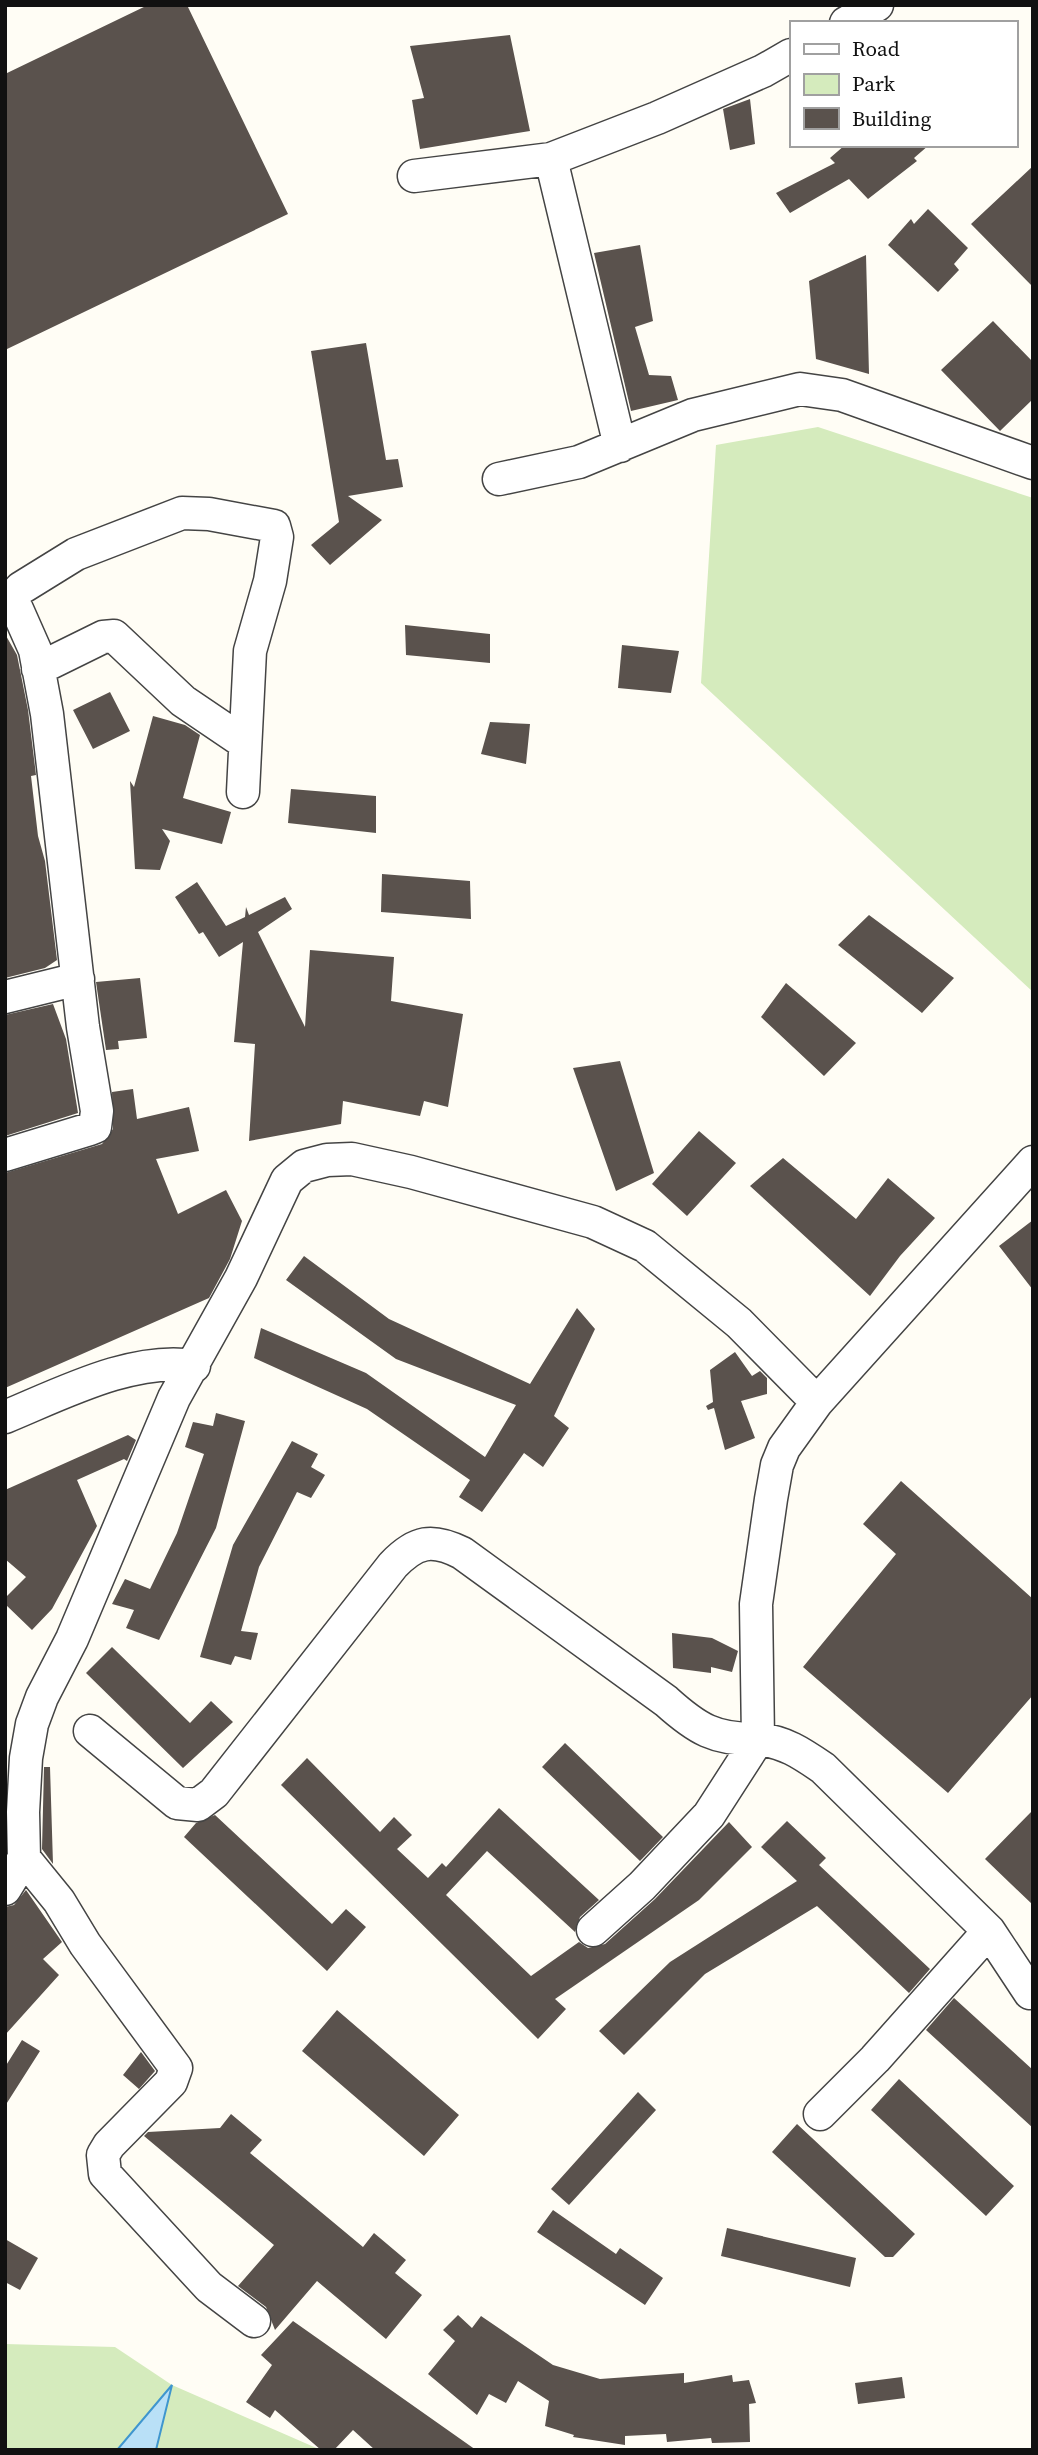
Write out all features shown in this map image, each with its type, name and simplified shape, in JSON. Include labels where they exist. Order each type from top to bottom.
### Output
[{"type":"street","points":[[849,21],[877,5]]},
{"type":"street","points":[[414,176],[551,159],[657,118],[763,71],[790,56]]},
{"type":"street","points":[[551,159],[620,446]]},
{"type":"street","points":[[499,479],[579,462],[693,415],[800,389],[842,395],[1032,460]]},
{"type":"street","points":[[5,1155],[95,1127],[97,1111],[78,978],[47,714],[35,650],[9,599],[21,588],[76,554],[182,513],[209,514],[274,526],[277,537],[270,582],[250,651],[243,792]]},
{"type":"street","points":[[38,669],[103,637],[114,636],[183,701],[244,743]]},
{"type":"street","points":[[5,997],[78,978]]},
{"type":"street","points":[[5,1888],[24,1858],[23,1812],[32,1724],[42,1697],[72,1639],[174,1398],[241,1278],[287,1180],[304,1166],[327,1160],[352,1159],[411,1172],[593,1222],[645,1246],[739,1323],[817,1402]]},
{"type":"street","points":[[593,1930],[642,1886],[709,1815],[758,1739],[756,1604],[777,1465],[784,1448],[817,1402],[1033,1162]]},
{"type":"street","points":[[5,1417],[141,1366],[174,1363],[194,1366]]},
{"type":"street","points":[[90,1731],[177,1803],[198,1805],[223,1783],[408,1549],[425,1544],[446,1545],[462,1553],[666,1701],[694,1726],[736,1739],[778,1741],[796,1749],[822,1768],[989,1931],[1030,1993]]},
{"type":"street","points":[[24,1858],[59,1901],[85,1944],[176,2068],[171,2082],[109,2145],[103,2155],[105,2174],[209,2287],[254,2321]]},
{"type":"street","points":[[820,2114],[875,2059],[989,1931]]},
{"type":"green space","points":[[818,427],[1033,498],[1033,992],[701,683],[716,445]]},
{"type":"green space","points":[[5,2344],[115,2347],[172,2385],[321,2450],[156,2450],[171,2387],[117,2450],[5,2450]]},
{"type":"water","points":[[172,2385],[156,2450],[117,2450]]},
{"type":"building","points":[[148,5],[187,5],[288,214],[5,350],[5,74]]},
{"type":"building","points":[[510,35],[530,131],[420,149],[412,100],[424,98],[410,46]]},
{"type":"building","points":[[750,99],[755,144],[730,150],[723,109]]},
{"type":"building","points":[[843,147],[927,147],[914,158],[917,161],[868,199],[849,179],[790,213],[776,193],[835,163],[830,158]]},
{"type":"building","points":[[1033,166],[1033,287],[971,224]]},
{"type":"building","points":[[928,209],[968,248],[954,264],[959,270],[938,292],[888,245],[911,219],[914,224]]},
{"type":"building","points":[[640,245],[653,321],[635,327],[649,375],[671,376],[678,400],[631,411],[594,253]]},
{"type":"building","points":[[866,255],[869,374],[816,359],[809,281]]},
{"type":"building","points":[[993,321],[1033,362],[1033,399],[1000,431],[941,370]]},
{"type":"building","points":[[366,343],[386,460],[398,459],[403,487],[348,496],[382,520],[330,565],[311,545],[339,522],[311,351]]},
{"type":"building","points":[[405,625],[490,634],[490,663],[406,655]]},
{"type":"building","points":[[5,634],[17,655],[28,710],[36,775],[31,776],[57,960],[45,968],[5,978]]},
{"type":"building","points":[[622,645],[679,651],[671,693],[618,688]]},
{"type":"building","points":[[110,692],[130,731],[93,749],[73,710]]},
{"type":"building","points":[[153,716],[185,725],[200,735],[183,798],[231,812],[222,844],[162,829],[170,841],[160,870],[135,869],[130,781],[134,787]]},
{"type":"building","points":[[490,722],[530,724],[526,764],[481,754]]},
{"type":"building","points":[[291,789],[376,796],[376,833],[288,823]]},
{"type":"building","points":[[382,874],[470,881],[471,919],[381,912]]},
{"type":"building","points":[[197,882],[226,926],[245,917],[246,907],[249,915],[285,897],[292,909],[258,932],[305,1027],[310,950],[394,957],[391,1001],[463,1014],[448,1107],[424,1101],[420,1116],[343,1101],[341,1124],[249,1141],[255,1044],[234,1042],[243,942],[219,957],[203,932],[199,934],[175,897]]},
{"type":"building","points":[[869,915],[954,978],[922,1013],[838,945]]},
{"type":"building","points":[[140,978],[147,1038],[118,1041],[119,1049],[106,1050],[96,982]]},
{"type":"building","points":[[786,983],[856,1043],[824,1076],[761,1017]]},
{"type":"building","points":[[53,1004],[66,1039],[78,1113],[5,1136],[5,1015]]},
{"type":"building","points":[[620,1061],[654,1173],[616,1191],[573,1068]]},
{"type":"building","points":[[133,1089],[137,1119],[189,1107],[199,1151],[156,1159],[178,1214],[226,1190],[242,1221],[230,1259],[209,1298],[5,1388],[5,1173],[102,1144],[113,1129],[112,1092]]},
{"type":"building","points":[[699,1131],[736,1163],[687,1216],[652,1184]]},
{"type":"building","points":[[783,1158],[856,1219],[888,1178],[935,1218],[900,1256],[870,1296],[750,1186]]},
{"type":"building","points":[[1033,1220],[1033,1290],[999,1246]]},
{"type":"building","points":[[304,1256],[389,1319],[530,1384],[577,1308],[595,1329],[554,1416],[569,1428],[543,1467],[524,1453],[482,1512],[459,1497],[470,1480],[367,1409],[254,1358],[261,1328],[366,1373],[485,1457],[516,1405],[396,1359],[286,1280]]},
{"type":"building","points":[[735,1352],[752,1376],[760,1371],[767,1378],[767,1394],[741,1401],[755,1438],[725,1450],[714,1408],[708,1410],[706,1406],[713,1402],[710,1370]]},
{"type":"building","points":[[216,1413],[245,1421],[216,1528],[159,1640],[126,1628],[134,1610],[112,1604],[125,1579],[150,1589],[177,1533],[204,1454],[185,1447],[193,1422],[213,1426]]},
{"type":"building","points":[[128,1435],[136,1440],[127,1461],[124,1459],[77,1480],[97,1526],[52,1609],[32,1630],[5,1604],[5,1598],[26,1577],[5,1559],[5,1490]]},
{"type":"building","points":[[292,1441],[318,1454],[311,1467],[325,1475],[311,1498],[297,1492],[259,1567],[241,1631],[258,1633],[251,1660],[235,1656],[231,1665],[200,1657],[233,1545]]},
{"type":"building","points":[[901,1481],[1033,1599],[1033,1695],[948,1793],[803,1667],[896,1554],[863,1524]]},
{"type":"building","points":[[672,1633],[712,1638],[738,1651],[732,1672],[711,1667],[711,1673],[673,1668]]},
{"type":"building","points":[[112,1647],[190,1723],[211,1701],[233,1722],[183,1768],[86,1673]]},
{"type":"building","points":[[565,1743],[663,1837],[640,1861],[542,1767]]},
{"type":"building","points":[[307,1758],[380,1832],[394,1817],[412,1835],[397,1849],[428,1878],[442,1863],[446,1867],[499,1808],[599,1900],[580,1917],[575,1932],[487,1851],[446,1895],[531,1976],[579,1942],[588,1948],[605,1944],[655,1899],[729,1822],[752,1847],[699,1900],[555,1999],[566,2009],[538,2039],[281,1785]]},
{"type":"building","points":[[44,1767],[50,1767],[53,1864],[42,1849]]},
{"type":"building","points":[[1033,1810],[1033,1905],[985,1859]]},
{"type":"building","points":[[215,1815],[332,1924],[346,1909],[366,1927],[327,1971],[184,1837],[196,1823]]},
{"type":"building","points":[[787,1821],[826,1858],[819,1865],[930,1969],[909,1993],[817,1906],[705,1974],[624,2055],[599,2031],[670,1962],[797,1881],[761,1847]]},
{"type":"building","points":[[26,1890],[62,1942],[43,1959],[59,1975],[5,2035],[5,1907],[14,1905]]},
{"type":"building","points":[[954,1998],[1033,2070],[1033,2128],[926,2030]]},
{"type":"building","points":[[337,2010],[459,2115],[424,2156],[302,2051]]},
{"type":"building","points":[[22,2040],[40,2051],[5,2106],[5,2067]]},
{"type":"building","points":[[141,2052],[155,2071],[139,2089],[123,2075]]},
{"type":"building","points":[[899,2079],[1014,2186],[986,2216],[871,2110]]},
{"type":"building","points":[[638,2092],[656,2110],[569,2205],[551,2189]]},
{"type":"building","points":[[231,2114],[262,2140],[250,2153],[363,2247],[374,2233],[406,2260],[395,2273],[422,2295],[386,2339],[317,2281],[275,2330],[266,2307],[238,2286],[274,2245],[144,2136],[148,2132],[220,2128]]},
{"type":"building","points":[[797,2124],[915,2234],[893,2257],[885,2257],[772,2152]]},
{"type":"building","points":[[553,2210],[616,2254],[620,2248],[663,2278],[645,2305],[537,2232]]},
{"type":"building","points":[[727,2228],[856,2258],[850,2287],[721,2256]]},
{"type":"building","points":[[5,2239],[38,2258],[20,2290],[5,2282]]},
{"type":"building","points":[[458,2315],[472,2328],[481,2316],[553,2365],[600,2379],[684,2373],[684,2383],[732,2375],[733,2382],[749,2380],[756,2403],[749,2404],[750,2442],[712,2443],[711,2438],[667,2442],[666,2434],[625,2436],[625,2445],[573,2437],[574,2435],[545,2426],[549,2401],[518,2381],[506,2403],[489,2394],[477,2415],[428,2374],[455,2341],[443,2330]]},
{"type":"building","points":[[293,2321],[476,2450],[375,2450],[353,2430],[334,2450],[321,2450],[275,2410],[270,2418],[246,2402],[272,2365],[261,2355]]},
{"type":"building","points":[[902,2377],[905,2398],[858,2404],[855,2383]]}]
